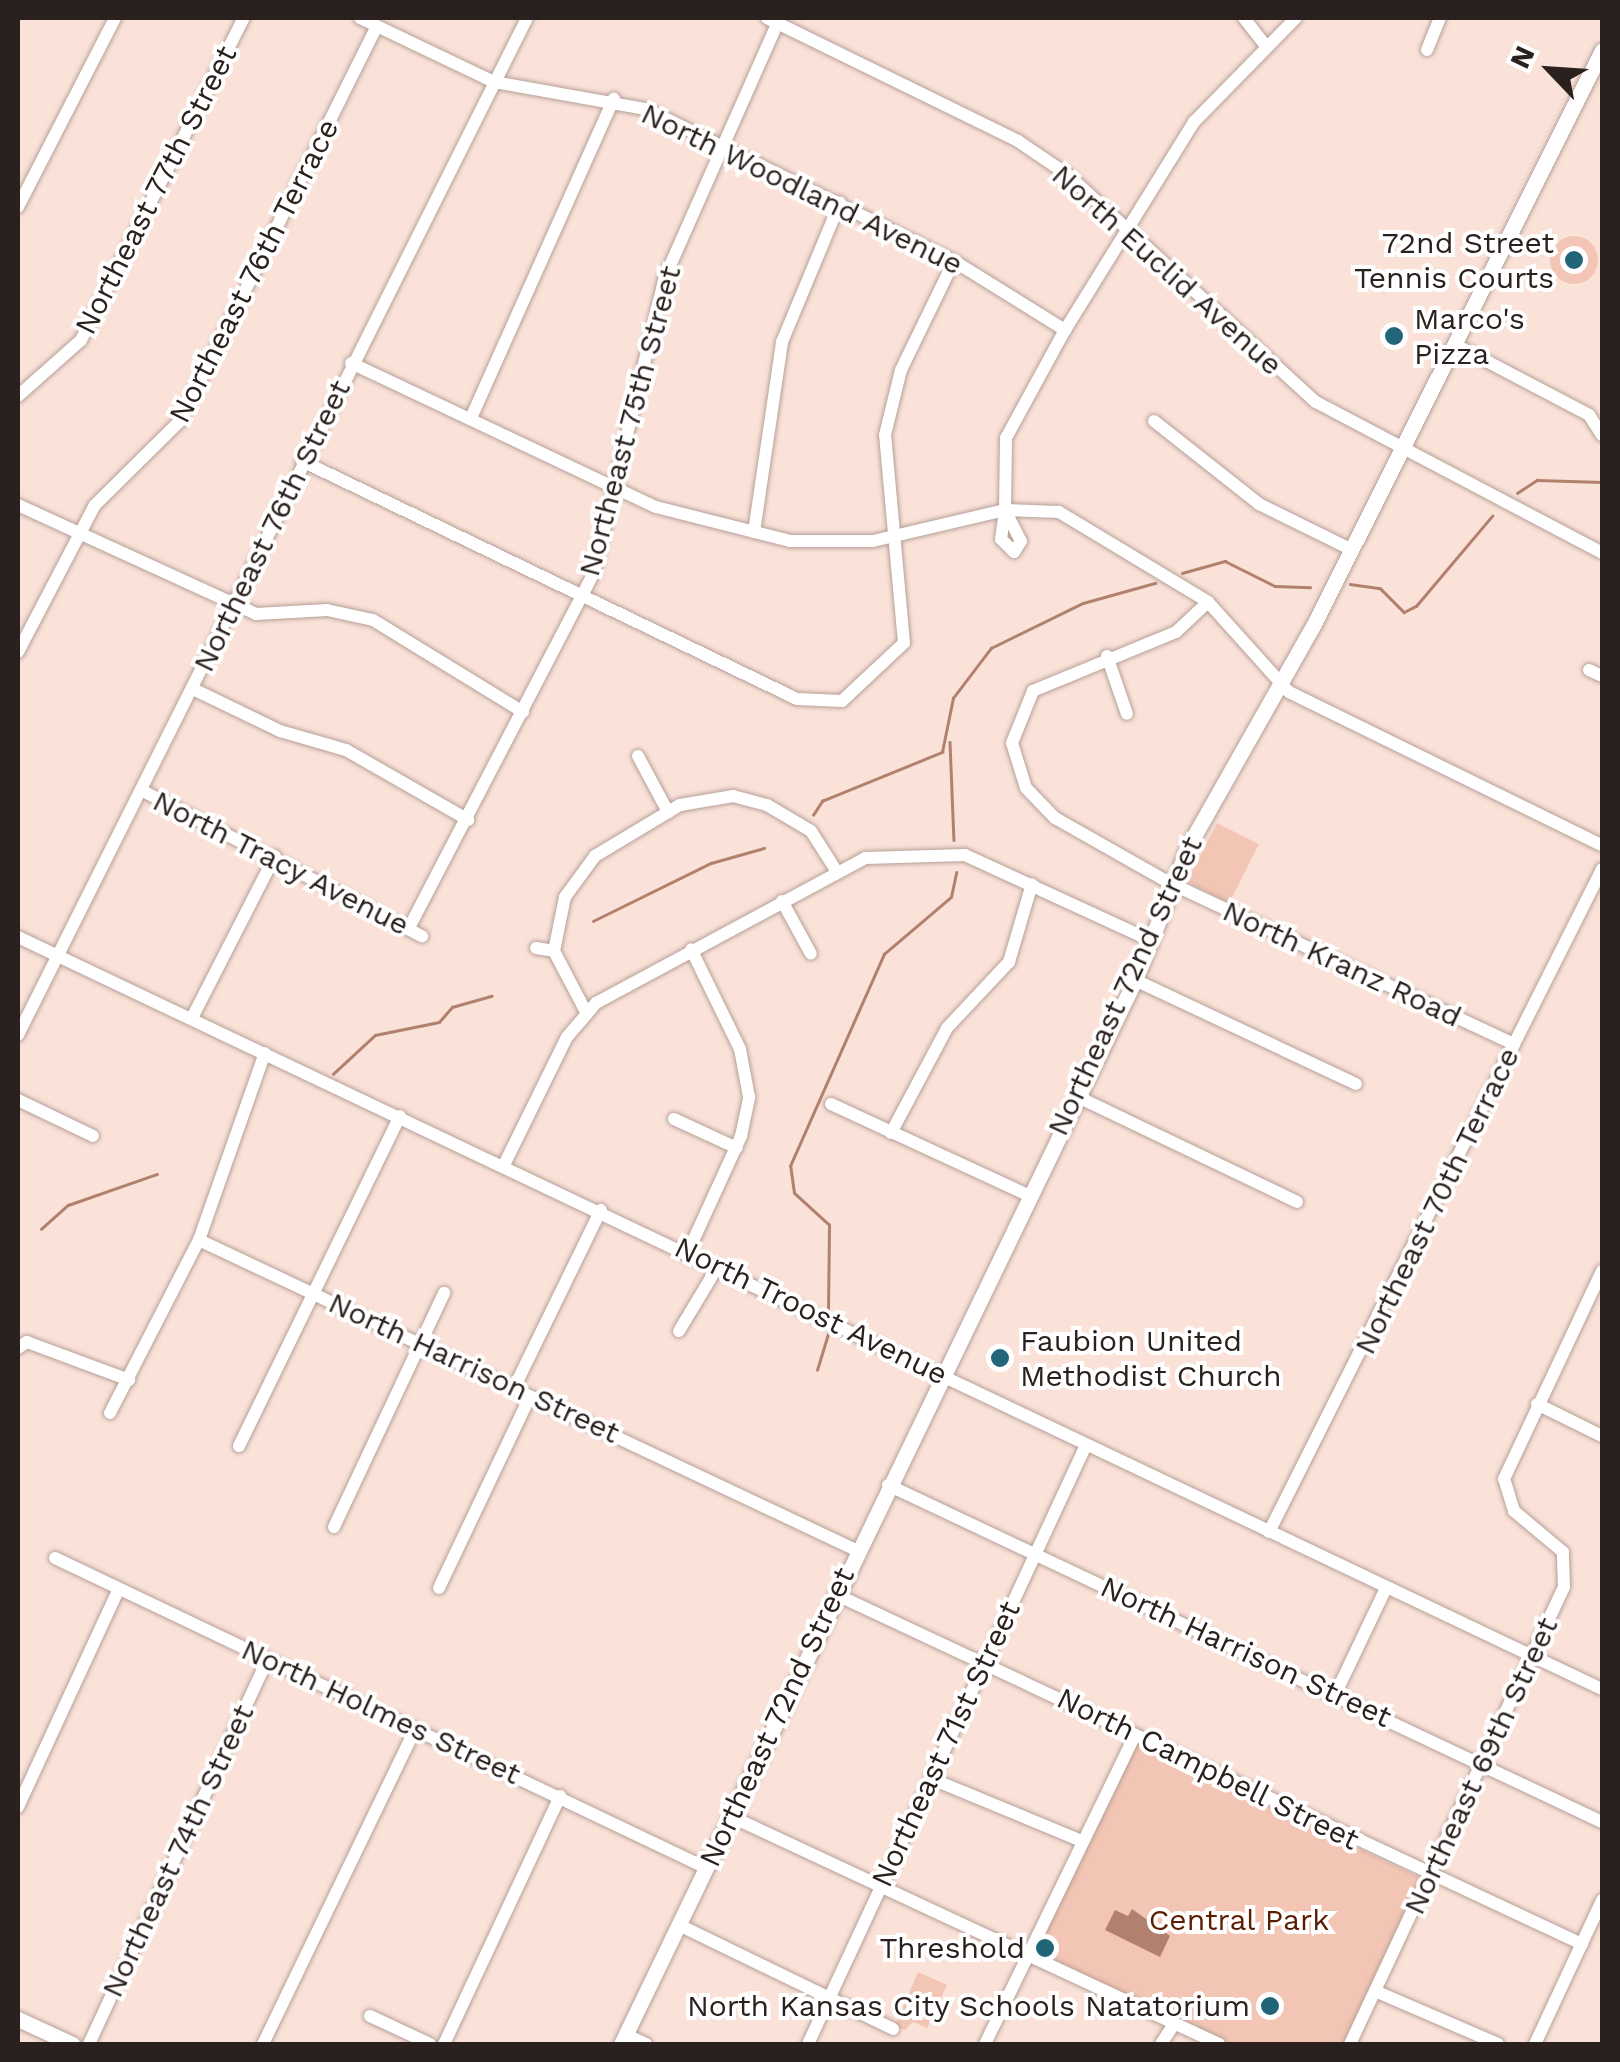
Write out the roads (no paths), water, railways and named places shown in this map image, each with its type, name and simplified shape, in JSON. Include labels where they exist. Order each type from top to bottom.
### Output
[{"type":"main road","name":"Northeast 72nd Street","points":[[623,2040],[940,1374],[1135,980],[1170,884],[1283,684],[1602,50]]},
{"type":"main road","points":[[18,2019],[72,2044]]},
{"type":"street","points":[[18,207],[115,18]]},
{"type":"street","name":"Northeast 77th Street","points":[[18,396],[59,366],[90,325],[244,18]]},
{"type":"street","name":"North Woodland Avenue","points":[[360,18],[494,82],[614,99],[722,146],[954,261],[1065,330]]},
{"type":"street","name":"Northeast 76th Street","points":[[18,1035],[351,362],[527,18]]},
{"type":"street","points":[[1244,18],[1266,46]]},
{"type":"street","points":[[1005,510],[1006,438],[1065,330],[1194,122],[1296,18]]},
{"type":"street","points":[[1427,50],[1440,18]]},
{"type":"street","name":"Northeast 75th Street","points":[[411,924],[583,596],[609,516],[608,484],[665,277],[775,19]]},
{"type":"street","name":"North Euclid Avenue","points":[[775,19],[1018,141],[1130,230],[1260,357],[1399,452]]},
{"type":"street","name":"Northeast 76th Terrace","points":[[18,652],[79,534],[104,495],[180,420],[377,26]]},
{"type":"street","points":[[470,418],[614,99]]},
{"type":"street","points":[[754,532],[782,342],[840,204]]},
{"type":"street","points":[[302,462],[798,699],[842,701],[904,643],[884,466],[893,394],[954,261]]},
{"type":"street","points":[[1454,344],[1588,415],[1602,435]]},
{"type":"street","points":[[351,362],[608,484],[754,532],[832,544],[892,538],[1005,510],[1075,518],[1208,602],[1283,684],[1602,844]]},
{"type":"street","points":[[1154,421],[1258,504],[1352,550]]},
{"type":"street","points":[[1399,452],[1602,554]]},
{"type":"street","points":[[18,505],[267,616],[356,613],[522,712]]},
{"type":"street","name":"North Kranz Road","points":[[1208,602],[1176,632],[1050,677],[1026,700],[1013,730],[1016,768],[1054,818],[1170,884],[1514,1044]]},
{"type":"street","points":[[1107,656],[1127,714]]},
{"type":"street","points":[[192,689],[280,732],[346,750],[468,820]]},
{"type":"street","points":[[638,756],[668,812]]},
{"type":"street","name":"North Tracy Avenue","points":[[141,790],[411,924],[422,936]]},
{"type":"street","points":[[586,1012],[554,951],[578,874],[668,812],[706,798],[750,799],[811,831],[836,872]]},
{"type":"street","points":[[504,1165],[586,1012],[692,949],[836,872],[878,854],[934,851],[1032,884],[1150,940]]},
{"type":"street","points":[[192,1018],[275,856]]},
{"type":"street","name":"Northeast 70th Terrace","points":[[1270,1532],[1602,869]]},
{"type":"street","points":[[891,1132],[947,1028],[1009,962],[1032,884]]},
{"type":"street","points":[[782,901],[811,954]]},
{"type":"street","name":"North Troost Avenue","points":[[18,937],[601,1210],[1602,1689]]},
{"type":"street","points":[[536,948],[554,951]]},
{"type":"street","points":[[688,1252],[736,1148],[745,1065],[692,949]]},
{"type":"street","points":[[1135,980],[1356,1084]]},
{"type":"street","points":[[110,1414],[199,1240],[265,1053]]},
{"type":"street","points":[[1076,1096],[1297,1202]]},
{"type":"street","points":[[18,1100],[94,1136]]},
{"type":"street","points":[[830,1104],[1028,1196]]},
{"type":"street","points":[[239,1446],[310,1292],[400,1116]]},
{"type":"street","points":[[674,1118],[736,1148]]},
{"type":"street","points":[[515,1386],[601,1210]]},
{"type":"street","name":"North Harrison Street","points":[[199,1240],[856,1550]]},
{"type":"street","points":[[679,1332],[718,1266]]},
{"type":"street","points":[[1602,1271],[1537,1404],[1602,1436]]},
{"type":"street","points":[[334,1527],[444,1293]]},
{"type":"street","points":[[18,1348],[27,1342],[129,1380]]},
{"type":"street","points":[[439,1588],[530,1396]]},
{"type":"street","name":"Northeast 69th Street","points":[[1350,2044],[1564,1588],[1566,1556],[1509,1503],[1508,1462],[1537,1404]]},
{"type":"street","name":"Northeast 71st Street","points":[[808,2044],[1086,1444]]},
{"type":"street","name":"North Harrison Street","points":[[888,1485],[1602,1822]]},
{"type":"street","name":"North Holmes Street","points":[[54,1558],[118,1592],[268,1658],[706,1868]]},
{"type":"street","points":[[1335,1695],[1386,1588]]},
{"type":"street","points":[[18,1807],[118,1592]]},
{"type":"street","name":"North Campbell Street","points":[[834,1594],[1582,1944]]},
{"type":"street","name":"Northeast 74th Street","points":[[88,2044],[268,1658]]},
{"type":"street","points":[[263,2044],[415,1728]]},
{"type":"street","points":[[986,2044],[1134,1735]]},
{"type":"street","points":[[932,1779],[1082,1841]]},
{"type":"street","points":[[444,2044],[560,1796]]},
{"type":"street","points":[[730,1816],[1219,2044]]},
{"type":"street","points":[[1535,2044],[1602,1900]]},
{"type":"street","points":[[678,1925],[893,2029]]},
{"type":"street","points":[[1375,1990],[1498,2044]]},
{"type":"street","points":[[370,2016],[430,2044]]},
{"type":"street","points":[[1161,2044],[1177,2026]]},
{"type":"street","points":[[1176,2044],[1177,2026]]},
{"type":"street","points":[[623,2040],[646,2044]]},
{"type":"waterway","points":[[1517,493],[1537,480],[1602,482]]},
{"type":"waterway","points":[[1350,584],[1380,588],[1404,612],[1416,606],[1492,516]]},
{"type":"waterway","points":[[1182,573],[1225,561],[1275,586],[1310,587]]},
{"type":"waterway","points":[[813,815],[822,801],[942,752],[953,698],[991,648],[1083,603],[1155,583]]},
{"type":"waterway","points":[[950,742],[954,840]]},
{"type":"waterway","points":[[593,921],[711,863],[764,848]]},
{"type":"waterway","points":[[828,1310],[829,1225],[794,1193],[790,1166],[884,954],[951,897],[956,873]]},
{"type":"waterway","points":[[333,1074],[375,1035],[439,1022],[452,1007],[491,996]]},
{"type":"waterway","points":[[41,1229],[68,1205],[157,1174]]},
{"type":"waterway","points":[[817,1370],[828,1333]]},
{"type":"place","name":"72nd Street Tennis Courts","points":[[1574,260]]},
{"type":"place","name":"Marco's Pizza","points":[[1394,336]]},
{"type":"place","name":"Faubion United Methodist Church","points":[[1000,1358]]},
{"type":"place","name":"Threshold","points":[[1045,1948]]},
{"type":"place","name":"North Kansas City Schools Natatorium","points":[[1270,2006]]},
{"type":"park label","name":"Central Park","points":[[1239,1920]]}]
